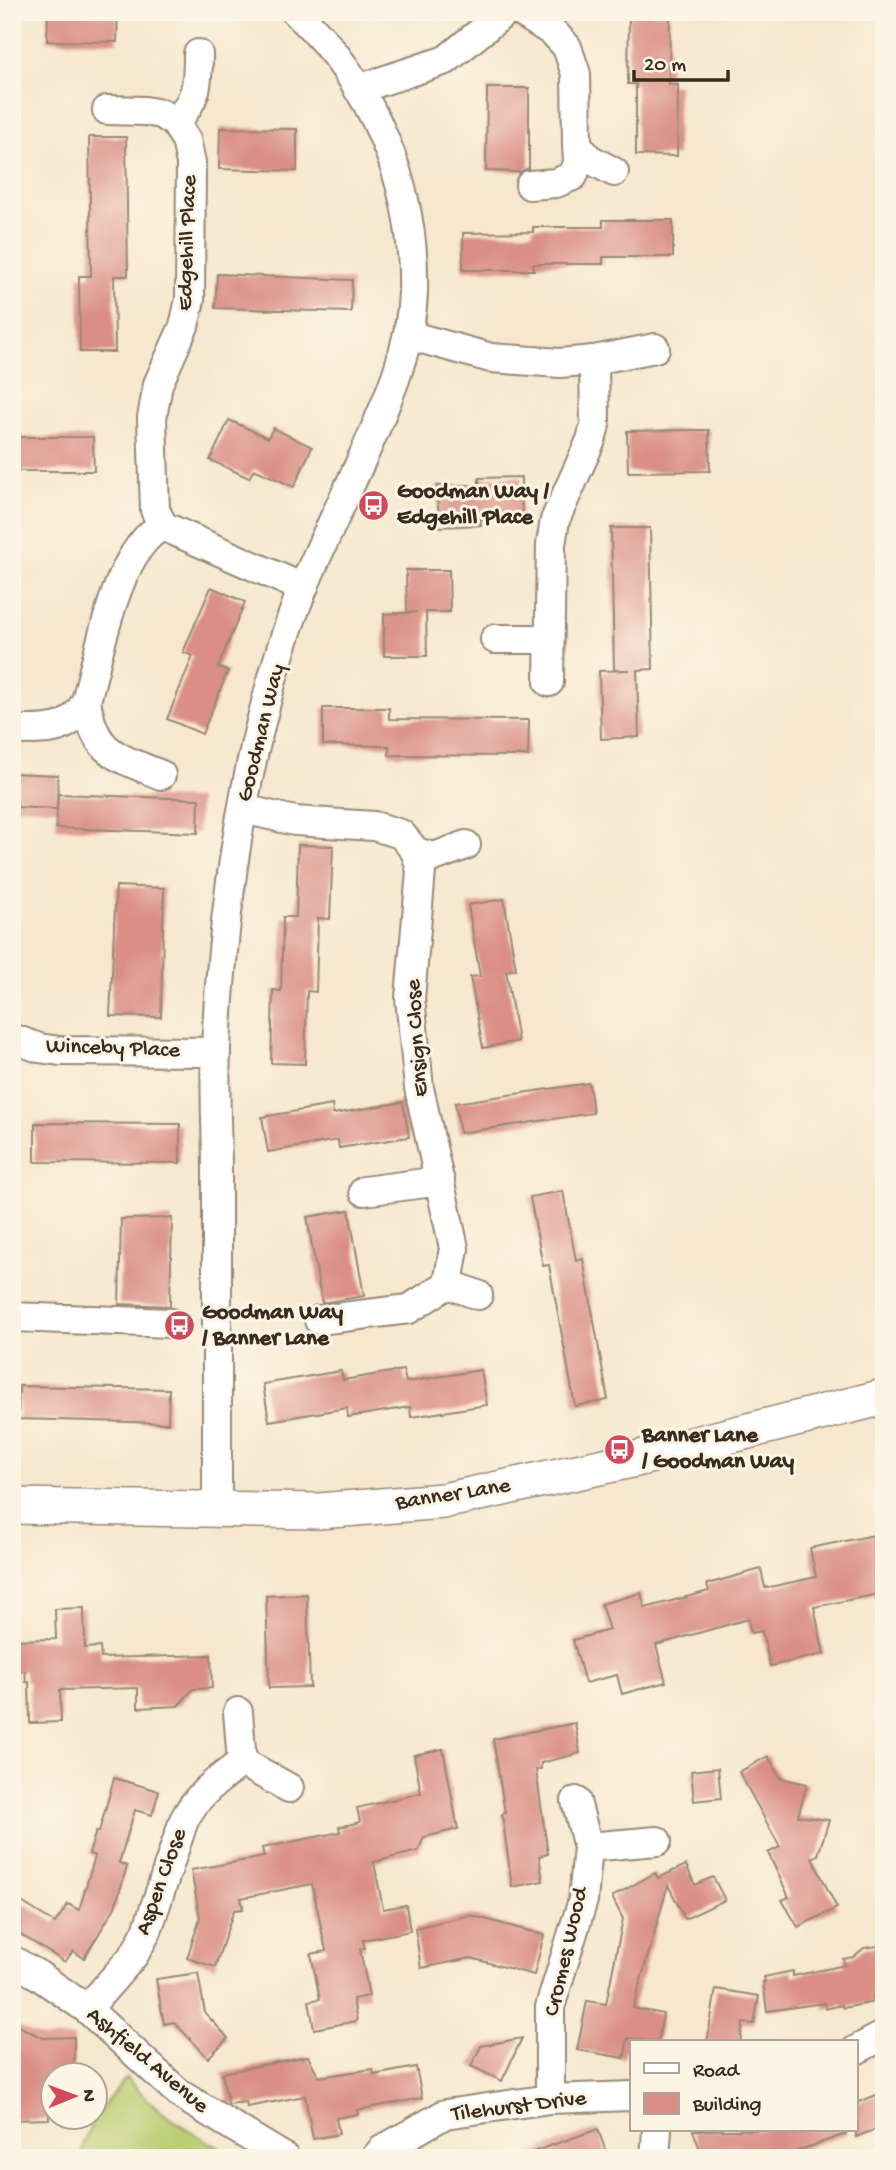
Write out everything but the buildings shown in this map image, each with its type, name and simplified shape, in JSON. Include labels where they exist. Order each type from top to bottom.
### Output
[{"type":"street","name":"Goodman Way","points":[[217,1511],[216,1052],[228,896],[255,747],[271,690],[303,588],[393,388],[408,335],[413,298],[413,256],[403,188],[391,151],[358,89],[320,37],[296,12]]},
{"type":"street","points":[[358,89],[446,60],[505,12]]},
{"type":"street","points":[[521,12],[554,33],[567,47],[576,74],[578,163],[573,176],[556,183],[530,185]]},
{"type":"street","points":[[107,110],[162,114],[175,122],[185,112],[198,83],[198,54]]},
{"type":"street","name":"Edgehill Place","points":[[163,526],[155,510],[152,418],[158,384],[184,326],[190,300],[191,163],[186,140],[175,122]]},
{"type":"street","points":[[577,144],[588,158],[614,172]]},
{"type":"street","points":[[408,335],[491,358],[560,363],[594,360],[655,348]]},
{"type":"street","points":[[549,682],[551,544],[555,520],[591,440],[595,425],[594,360]]},
{"type":"street","points":[[25,730],[51,729],[65,725],[78,715],[86,701],[125,569],[152,531],[163,526],[303,588]]},
{"type":"street","points":[[495,639],[549,639]]},
{"type":"street","points":[[86,701],[96,738],[118,757],[161,775]]},
{"type":"street","points":[[243,808],[295,821],[374,826],[401,834],[416,852],[434,857],[466,845]]},
{"type":"street","name":"Ensign Close","points":[[416,852],[421,871],[410,998],[419,1088],[454,1248],[448,1284]]},
{"type":"street","name":"Winceby Place","points":[[12,1038],[39,1048],[60,1051],[216,1052]]},
{"type":"street","points":[[364,1191],[440,1181]]},
{"type":"street","points":[[319,1320],[409,1309],[448,1284],[478,1295]]},
{"type":"street","points":[[12,1317],[172,1322]]},
{"type":"street","name":"Banner Lane","points":[[12,1506],[319,1511],[443,1501],[632,1460],[884,1397]]},
{"type":"street","points":[[238,1712],[242,1762],[289,1787]]},
{"type":"street","name":"Aspen Close","points":[[88,2010],[134,1955],[147,1931],[184,1820],[192,1804],[205,1789],[242,1762]]},
{"type":"street","name":"Cromes Wood","points":[[550,2099],[550,2007],[583,1900],[588,1847],[576,1801]]},
{"type":"street","points":[[588,1847],[657,1841]]},
{"type":"street","name":"Ashfield Avenue","points":[[12,1960],[88,2010],[181,2095],[285,2158]]},
{"type":"street","points":[[858,2049],[884,2035]]},
{"type":"street","name":"Tilehurst Drive","points":[[376,2158],[383,2150],[445,2114],[550,2099],[630,2096]]},
{"type":"street","points":[[655,2158],[657,2132]]},
{"type":"green space","points":[[126,2078],[159,2110],[236,2158],[81,2158],[88,2132],[108,2132],[108,2100]]},
{"type":"place","name":"Goodman Way / Edgehill Place","points":[[374,505]]},
{"type":"place","name":"Goodman Way / Banner Lane","points":[[179,1326]]},
{"type":"place","name":"Banner Lane / Goodman Way","points":[[619,1449]]}]
